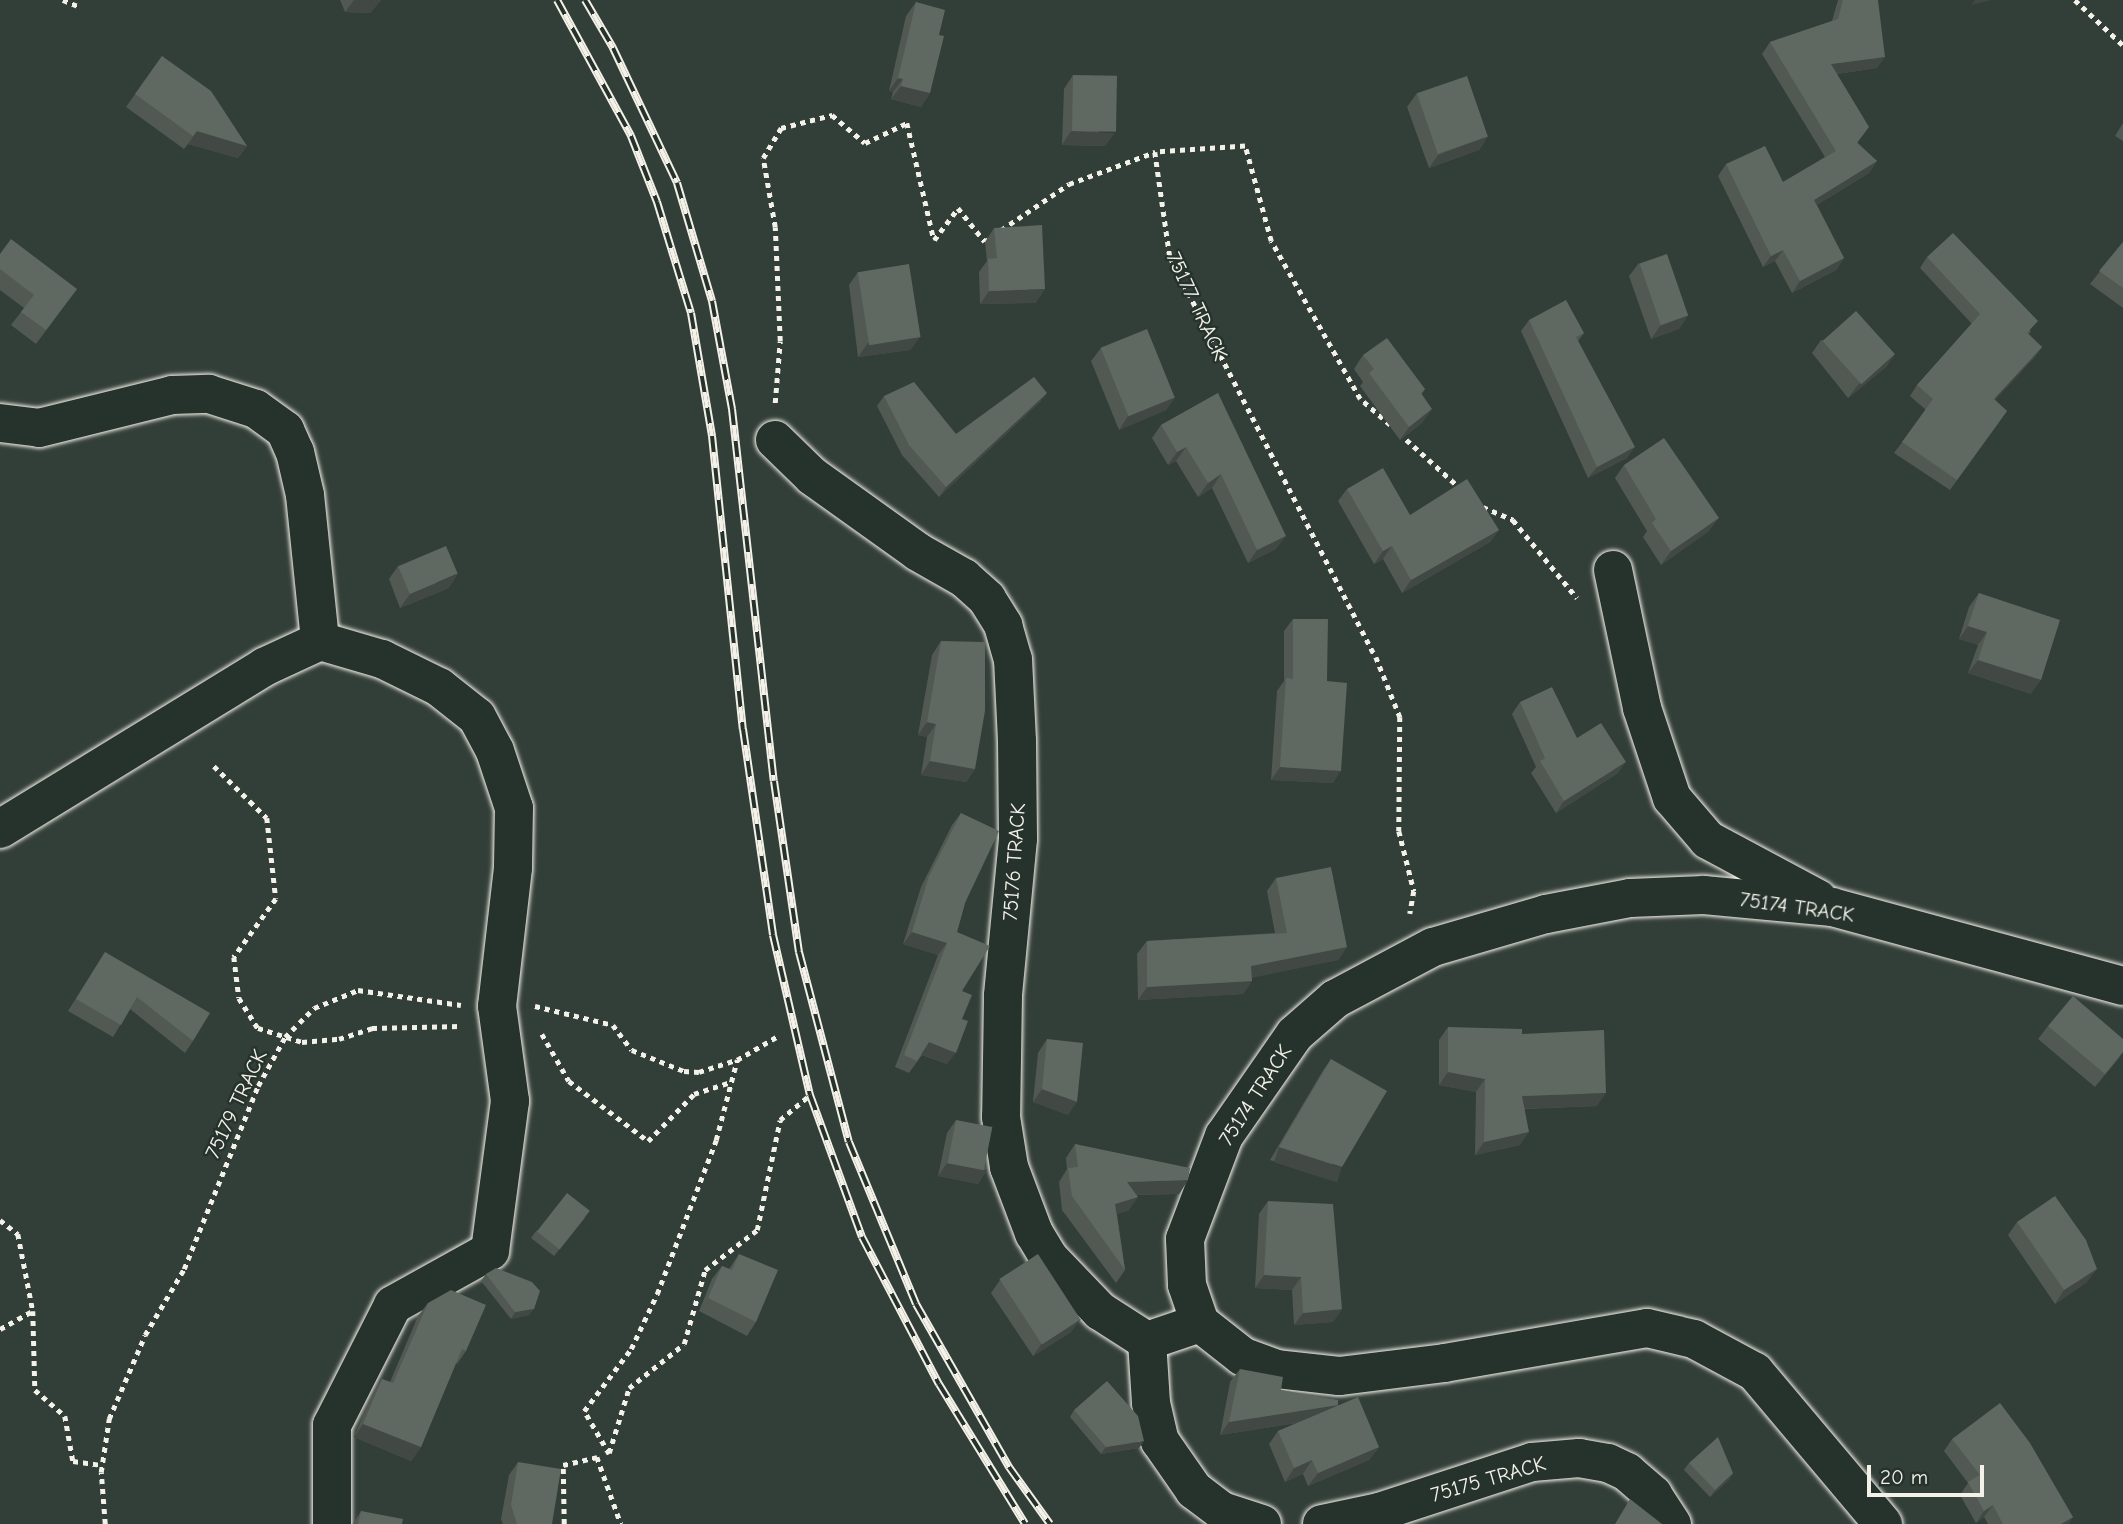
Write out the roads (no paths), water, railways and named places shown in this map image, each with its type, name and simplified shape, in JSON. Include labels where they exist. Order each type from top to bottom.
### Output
[{"type":"street","points":[[0,423],[39,428],[172,395],[209,394],[256,409],[285,430],[295,452],[305,495],[320,640]]},
{"type":"street","name":"75176 TRACK","points":[[775,440],[812,476],[918,552],[964,578],[988,599],[1003,625],[1013,659],[1018,753],[1018,839],[1003,996],[1001,1117],[1009,1167],[1034,1233],[1049,1258],[1100,1311],[1147,1341]]},
{"type":"street","points":[[1613,570],[1655,757],[1682,814],[1707,839],[1832,907]]},
{"type":"street","points":[[0,829],[264,667],[320,640],[382,659],[439,687],[477,716],[495,751],[514,808],[512,1010],[510,1101],[490,1251],[393,1305],[332,1425],[332,1524]]},
{"type":"street","name":"75174 TRACK","points":[[1200,1323],[1187,1285],[1185,1239],[1224,1136],[1295,1034],[1335,999],[1402,961],[1546,914],[1630,898],[1704,895],[1832,907],[2123,986]]},
{"type":"street","points":[[1262,1524],[1222,1511],[1194,1490],[1174,1465],[1160,1441],[1150,1403],[1147,1341],[1200,1323],[1242,1356],[1276,1369],[1339,1376],[1445,1363],[1647,1328],[1694,1339],[1755,1372],[1883,1524]]},
{"type":"street","name":"75175 TRACK","points":[[1322,1524],[1379,1512],[1532,1462],[1579,1458],[1608,1462],[1627,1472],[1653,1495],[1672,1524]]},
{"type":"railway","points":[[557,0],[631,136],[657,202],[691,313],[712,436],[743,729],[773,935],[810,1095],[862,1237],[939,1384],[1025,1524]]},
{"type":"railway","points":[[585,0],[613,48],[677,183],[712,301],[732,409],[774,781],[799,952],[849,1142],[916,1304],[1009,1467],[1050,1524]]}]
